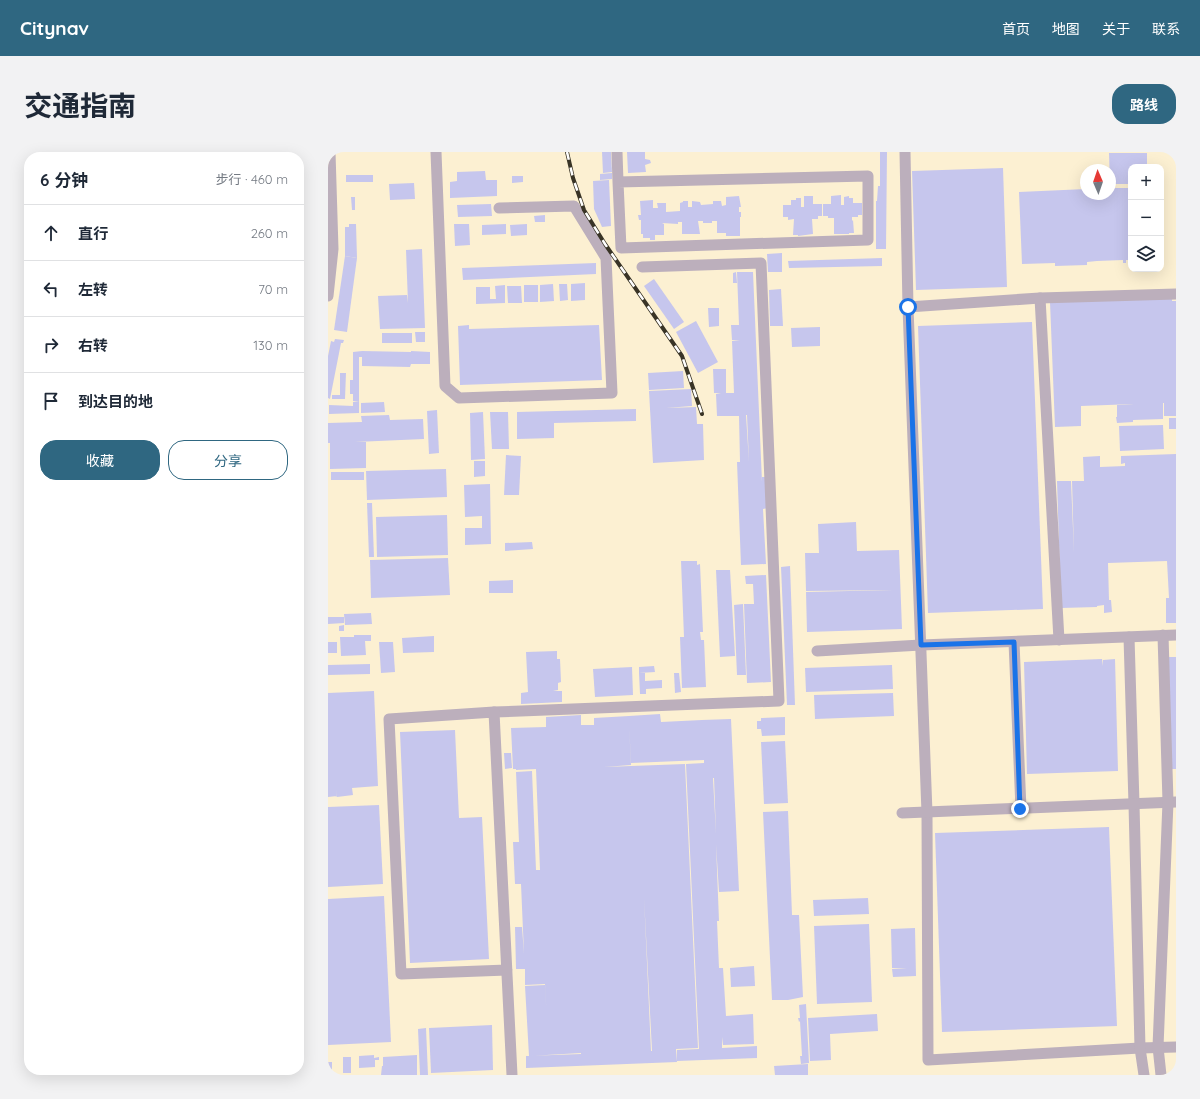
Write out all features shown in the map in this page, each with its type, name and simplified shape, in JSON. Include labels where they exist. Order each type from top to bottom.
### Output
[{"type":"street","points":[[328,296],[334,249],[330,152]]},
{"type":"street","points":[[436,152],[445,386],[459,398],[612,393],[606,258],[574,206],[499,208]]},
{"type":"street","points":[[617,152],[618,182],[621,248],[868,240],[868,176],[618,182]]},
{"type":"street","points":[[906,152],[908,307],[927,813],[928,1060],[1176,1047]]},
{"type":"street","points":[[507,970],[401,974],[389,719],[494,712],[779,701],[761,263],[642,267]]},
{"type":"street","points":[[908,307],[1040,298],[1176,294]]},
{"type":"street","points":[[1040,298],[1059,640]]},
{"type":"street","points":[[1161,1075],[1158,1047],[1172,802],[1163,635]]},
{"type":"street","points":[[817,651],[921,645],[1176,635]]},
{"type":"street","points":[[1129,637],[1140,1048],[1144,1075]]},
{"type":"street","points":[[1014,642],[1020,809]]},
{"type":"street","points":[[494,712],[512,1075]]},
{"type":"street","points":[[902,813],[1172,802]]},
{"type":"building","points":[[602,152],[611,152],[612,172],[603,173]]},
{"type":"building","points":[[627,152],[645,152],[645,159],[650,160],[651,163],[645,165],[646,172],[628,173]]},
{"type":"building","points":[[880,152],[887,152],[886,249],[876,249],[876,201],[878,186],[880,186]]},
{"type":"building","points":[[1109,153],[1147,153],[1147,164],[1128,164],[1128,184],[1116,184],[1116,164],[1109,164]]},
{"type":"building","points":[[1003,168],[1007,287],[916,290],[912,171]]},
{"type":"building","points":[[485,171],[486,180],[497,180],[497,196],[450,198],[450,182],[457,181],[457,172]]},
{"type":"building","points":[[612,173],[612,179],[600,180],[600,174]]},
{"type":"building","points":[[346,175],[373,175],[373,182],[346,182]]},
{"type":"building","points":[[512,176],[523,176],[523,182],[512,183]]},
{"type":"building","points":[[609,180],[611,226],[602,227],[594,209],[593,181]]},
{"type":"building","points":[[414,183],[415,199],[390,200],[389,184]]},
{"type":"building","points":[[1116,188],[1128,188],[1128,260],[1126,260],[1126,263],[1123,263],[1123,260],[1087,262],[1087,265],[1055,266],[1055,263],[1022,264],[1019,192],[1080,189],[1080,200],[1116,200]]},
{"type":"building","points":[[841,195],[841,205],[844,205],[844,197],[849,196],[849,198],[853,198],[853,203],[862,203],[862,215],[852,217],[854,233],[834,234],[834,218],[823,216],[823,204],[831,204],[831,196]]},
{"type":"building","points":[[739,196],[741,207],[739,207],[739,212],[741,212],[740,236],[726,236],[726,233],[717,233],[717,221],[712,221],[712,223],[703,223],[703,221],[698,221],[700,234],[682,234],[682,222],[678,222],[678,224],[662,223],[664,224],[664,235],[655,235],[655,240],[643,238],[643,234],[641,234],[641,220],[639,220],[638,215],[641,215],[640,201],[653,200],[653,208],[658,208],[657,203],[666,203],[666,212],[680,211],[680,203],[683,201],[688,201],[688,207],[692,207],[692,201],[700,202],[701,205],[713,204],[713,201],[721,201],[722,206],[726,205],[726,197]]},
{"type":"building","points":[[804,196],[813,196],[813,204],[822,204],[822,216],[818,216],[818,219],[812,219],[813,234],[798,236],[793,235],[794,219],[788,220],[788,217],[783,217],[783,205],[791,205],[791,200],[801,198],[801,207],[804,207]]},
{"type":"building","points":[[351,197],[355,197],[355,210],[352,210]]},
{"type":"building","points":[[491,204],[492,216],[458,217],[457,205]]},
{"type":"building","points":[[545,215],[545,222],[535,222],[534,216]]},
{"type":"building","points":[[349,224],[356,224],[357,258],[345,256],[345,227],[349,227]]},
{"type":"building","points":[[454,224],[469,224],[470,245],[455,246]]},
{"type":"building","points":[[506,224],[506,234],[482,235],[482,225]]},
{"type":"building","points":[[527,224],[527,235],[511,236],[510,225]]},
{"type":"building","points":[[422,249],[425,328],[380,329],[378,296],[407,295],[408,303],[406,250]]},
{"type":"building","points":[[782,253],[782,272],[768,272],[767,254]]},
{"type":"building","points":[[345,256],[357,258],[347,332],[334,330]]},
{"type":"building","points":[[882,258],[882,266],[789,268],[788,261]]},
{"type":"building","points":[[596,263],[596,274],[463,280],[462,268]]},
{"type":"building","points":[[736,272],[737,283],[733,283],[733,273]]},
{"type":"building","points":[[737,272],[753,272],[762,482],[762,477],[767,477],[768,508],[763,509],[766,564],[741,565],[737,462],[740,462],[739,416],[717,416],[716,394],[721,393],[714,393],[713,369],[726,369],[726,393],[734,393],[732,341],[740,340],[732,340],[731,325],[739,325]],"holes":[[[746,415],[747,415],[749,462]]]},
{"type":"building","points":[[654,279],[684,322],[674,329],[644,286]]},
{"type":"building","points":[[585,283],[585,300],[571,301],[571,284]]},
{"type":"building","points":[[553,284],[554,301],[540,302],[540,285]]},
{"type":"building","points":[[559,284],[567,284],[568,300],[560,301]]},
{"type":"building","points":[[505,285],[505,303],[476,304],[476,287],[490,287],[490,299],[496,299],[495,286]]},
{"type":"building","points":[[524,285],[538,285],[538,302],[524,302]]},
{"type":"building","points":[[507,286],[521,286],[522,303],[508,303]]},
{"type":"building","points":[[781,289],[783,326],[770,326],[769,290]]},
{"type":"building","points":[[1172,298],[1172,301],[1176,301],[1176,416],[1164,416],[1163,403],[1163,419],[1133,420],[1133,422],[1117,423],[1117,405],[1134,404],[1081,406],[1081,426],[1055,427],[1050,302]]},
{"type":"building","points":[[708,308],[719,308],[719,326],[709,327]]},
{"type":"building","points":[[696,321],[718,362],[698,373],[676,332]]},
{"type":"building","points":[[1032,322],[1043,609],[928,613],[918,326]]},
{"type":"building","points":[[469,325],[469,329],[599,325],[602,380],[460,385],[458,326]]},
{"type":"building","points":[[820,327],[820,346],[792,347],[791,328]]},
{"type":"building","points":[[415,332],[425,332],[425,342],[416,342]]},
{"type":"building","points":[[382,333],[412,333],[412,343],[382,343]]},
{"type":"building","points":[[335,339],[344,340],[343,343],[341,343],[330,399],[328,398],[328,356],[331,341],[334,342]]},
{"type":"building","points":[[353,352],[430,352],[430,364],[411,364],[410,367],[362,366],[362,357],[359,357],[359,401],[353,401],[353,394],[350,394],[350,380],[353,380]]},
{"type":"building","points":[[683,371],[684,388],[649,390],[648,373]]},
{"type":"building","points":[[340,373],[346,373],[345,399],[332,399],[332,395],[340,395]]},
{"type":"building","points":[[691,389],[692,406],[666,408],[696,407],[697,424],[703,424],[704,460],[653,463],[649,391]]},
{"type":"building","points":[[359,401],[359,413],[329,414],[329,405],[353,406],[353,402]]},
{"type":"building","points":[[384,402],[385,412],[361,413],[361,403]]},
{"type":"building","points":[[636,409],[636,421],[554,423],[554,438],[517,439],[517,412]]},
{"type":"building","points":[[437,410],[439,453],[429,454],[427,411]]},
{"type":"building","points":[[483,412],[485,459],[471,460],[470,413]]},
{"type":"building","points":[[490,412],[508,412],[509,449],[492,449]]},
{"type":"building","points":[[389,415],[390,420],[423,419],[424,439],[355,442],[366,442],[366,468],[330,469],[328,423],[362,422],[361,416]]},
{"type":"building","points":[[1169,418],[1176,418],[1176,429],[1169,429]]},
{"type":"building","points":[[1163,425],[1164,449],[1120,451],[1119,426]]},
{"type":"building","points":[[1176,454],[1176,623],[1166,623],[1166,598],[1169,598],[1167,561],[1108,563],[1109,600],[1111,600],[1112,612],[1104,613],[1104,605],[1097,607],[1061,608],[1057,481],[1071,481],[1074,553],[1072,481],[1084,481],[1083,457],[1100,456],[1100,467],[1125,466],[1125,463],[1121,464],[1121,456]]},
{"type":"building","points":[[506,455],[521,456],[519,495],[504,495]]},
{"type":"building","points":[[474,461],[485,461],[485,476],[474,477]]},
{"type":"building","points":[[446,469],[447,497],[367,500],[366,471]]},
{"type":"building","points":[[331,472],[364,472],[364,480],[331,480]]},
{"type":"building","points":[[490,484],[491,544],[465,545],[465,528],[482,528],[482,516],[465,517],[464,485]]},
{"type":"building","points":[[367,503],[372,503],[374,557],[369,557]]},
{"type":"building","points":[[447,515],[448,555],[377,557],[376,517]]},
{"type":"building","points":[[856,522],[857,551],[899,550],[902,629],[807,632],[806,592],[893,590],[806,591],[805,553],[819,553],[818,524]]},
{"type":"building","points":[[532,542],[533,549],[505,551],[505,543]]},
{"type":"building","points":[[448,558],[450,595],[371,598],[370,560]]},
{"type":"building","points":[[681,561],[697,561],[697,565],[700,564],[703,632],[700,632],[701,640],[704,640],[706,687],[682,688],[680,637],[684,637]]},
{"type":"building","points":[[790,566],[795,705],[787,705],[781,567]]},
{"type":"building","points":[[716,570],[730,570],[735,656],[720,657]]},
{"type":"building","points":[[766,575],[771,682],[747,683],[744,604],[754,604],[753,584],[746,584],[745,576]]},
{"type":"building","points":[[513,580],[513,593],[489,593],[489,581]]},
{"type":"building","points":[[743,604],[746,675],[737,675],[734,605]]},
{"type":"building","points":[[371,613],[372,624],[345,625],[344,614]]},
{"type":"building","points":[[328,617],[344,617],[344,623],[328,624]]},
{"type":"building","points":[[344,625],[344,631],[339,631],[339,626]]},
{"type":"building","points":[[354,635],[371,635],[371,641],[365,641],[366,655],[341,656],[340,637],[354,637]]},
{"type":"building","points":[[434,636],[434,652],[403,653],[402,638]]},
{"type":"building","points":[[328,642],[337,642],[337,653],[328,653]]},
{"type":"building","points":[[379,642],[393,642],[395,672],[381,673]]},
{"type":"building","points":[[557,651],[557,659],[560,659],[561,682],[558,683],[558,690],[553,691],[562,691],[562,702],[521,704],[521,693],[528,692],[526,652]]},
{"type":"building","points":[[1166,657],[1176,657],[1176,769],[1170,769]]},
{"type":"building","points":[[1102,659],[1103,666],[1103,660],[1115,659],[1118,771],[1027,774],[1024,662]]},
{"type":"building","points":[[370,664],[370,674],[328,675],[328,665]]},
{"type":"building","points":[[892,665],[893,689],[806,692],[805,668]]},
{"type":"building","points":[[654,666],[655,672],[639,673],[639,667]]},
{"type":"building","points":[[632,667],[633,695],[595,697],[593,669]]},
{"type":"building","points":[[639,673],[645,673],[645,681],[662,680],[662,688],[646,689],[646,694],[640,694]]},
{"type":"building","points":[[674,673],[679,673],[681,692],[675,693]]},
{"type":"building","points":[[374,691],[378,786],[352,788],[353,795],[328,797],[328,693]]},
{"type":"building","points":[[893,693],[894,716],[815,719],[814,695]]},
{"type":"building","points":[[660,714],[661,722],[731,719],[739,891],[719,892],[716,844],[719,968],[723,968],[726,1016],[753,1014],[754,1044],[723,1045],[722,1037],[722,1048],[757,1046],[757,1058],[677,1061],[677,1050],[699,1049],[686,764],[704,763],[704,760],[631,763],[629,723],[631,765],[604,767],[685,764],[698,1048],[676,1049],[677,1062],[526,1068],[526,1056],[529,1056],[525,986],[545,985],[547,1023],[545,984],[525,985],[525,969],[516,969],[515,927],[522,927],[524,954],[521,884],[515,884],[513,842],[519,842],[516,772],[532,771],[536,870],[540,870],[536,769],[513,769],[511,728],[546,727],[546,717],[581,715],[581,725],[594,725],[594,718]],"holes":[[[713,778],[714,778],[716,834]],[[644,897],[652,1051],[651,1051]],[[581,1053],[581,1054],[534,1056]]]},
{"type":"building","points":[[785,717],[785,735],[762,736],[761,729],[757,729],[757,721],[761,721],[761,718]]},
{"type":"building","points":[[455,730],[459,818],[482,817],[489,959],[410,963],[400,732]]},
{"type":"building","points":[[785,741],[788,803],[764,804],[761,742]]},
{"type":"building","points":[[504,753],[511,753],[512,768],[505,769]]},
{"type":"building","points":[[379,805],[383,884],[328,887],[328,807]]},
{"type":"building","points":[[788,811],[792,915],[799,915],[803,997],[788,1000],[772,1000],[763,812]]},
{"type":"building","points":[[1109,827],[1117,1026],[942,1032],[935,833]]},
{"type":"building","points":[[384,896],[391,1042],[328,1045],[328,899]]},
{"type":"building","points":[[868,898],[869,914],[814,916],[813,900]]},
{"type":"building","points":[[869,924],[872,1002],[817,1004],[814,926]]},
{"type":"building","points":[[915,928],[916,976],[893,977],[892,969],[907,968],[892,968],[891,929]]},
{"type":"building","points":[[754,966],[755,986],[731,987],[730,968]]},
{"type":"building","points":[[806,1004],[809,1063],[801,1064],[800,1021],[799,1022],[798,1018],[800,1018],[799,1005]]},
{"type":"building","points":[[877,1014],[878,1031],[830,1034],[831,1060],[810,1061],[808,1018]]},
{"type":"building","points":[[492,1025],[493,1070],[431,1073],[429,1028]]},
{"type":"building","points":[[426,1028],[428,1075],[420,1075],[418,1029]]},
{"type":"building","points":[[374,1055],[374,1058],[379,1057],[379,1060],[375,1060],[375,1067],[359,1068],[359,1056]]},
{"type":"building","points":[[417,1055],[417,1075],[381,1075],[383,1057]]},
{"type":"building","points":[[343,1057],[351,1057],[351,1073],[343,1073]]},
{"type":"building","points":[[328,1062],[332,1062],[332,1070],[328,1070]]},
{"type":"building","points":[[808,1064],[808,1075],[775,1075],[774,1066]]},
{"type":"railway","points":[[567,152],[573,178],[584,210],[605,244],[682,356],[702,414]]},
{"type":"route","points":[[908,307],[921,645],[1014,642],[1020,809]]}]
